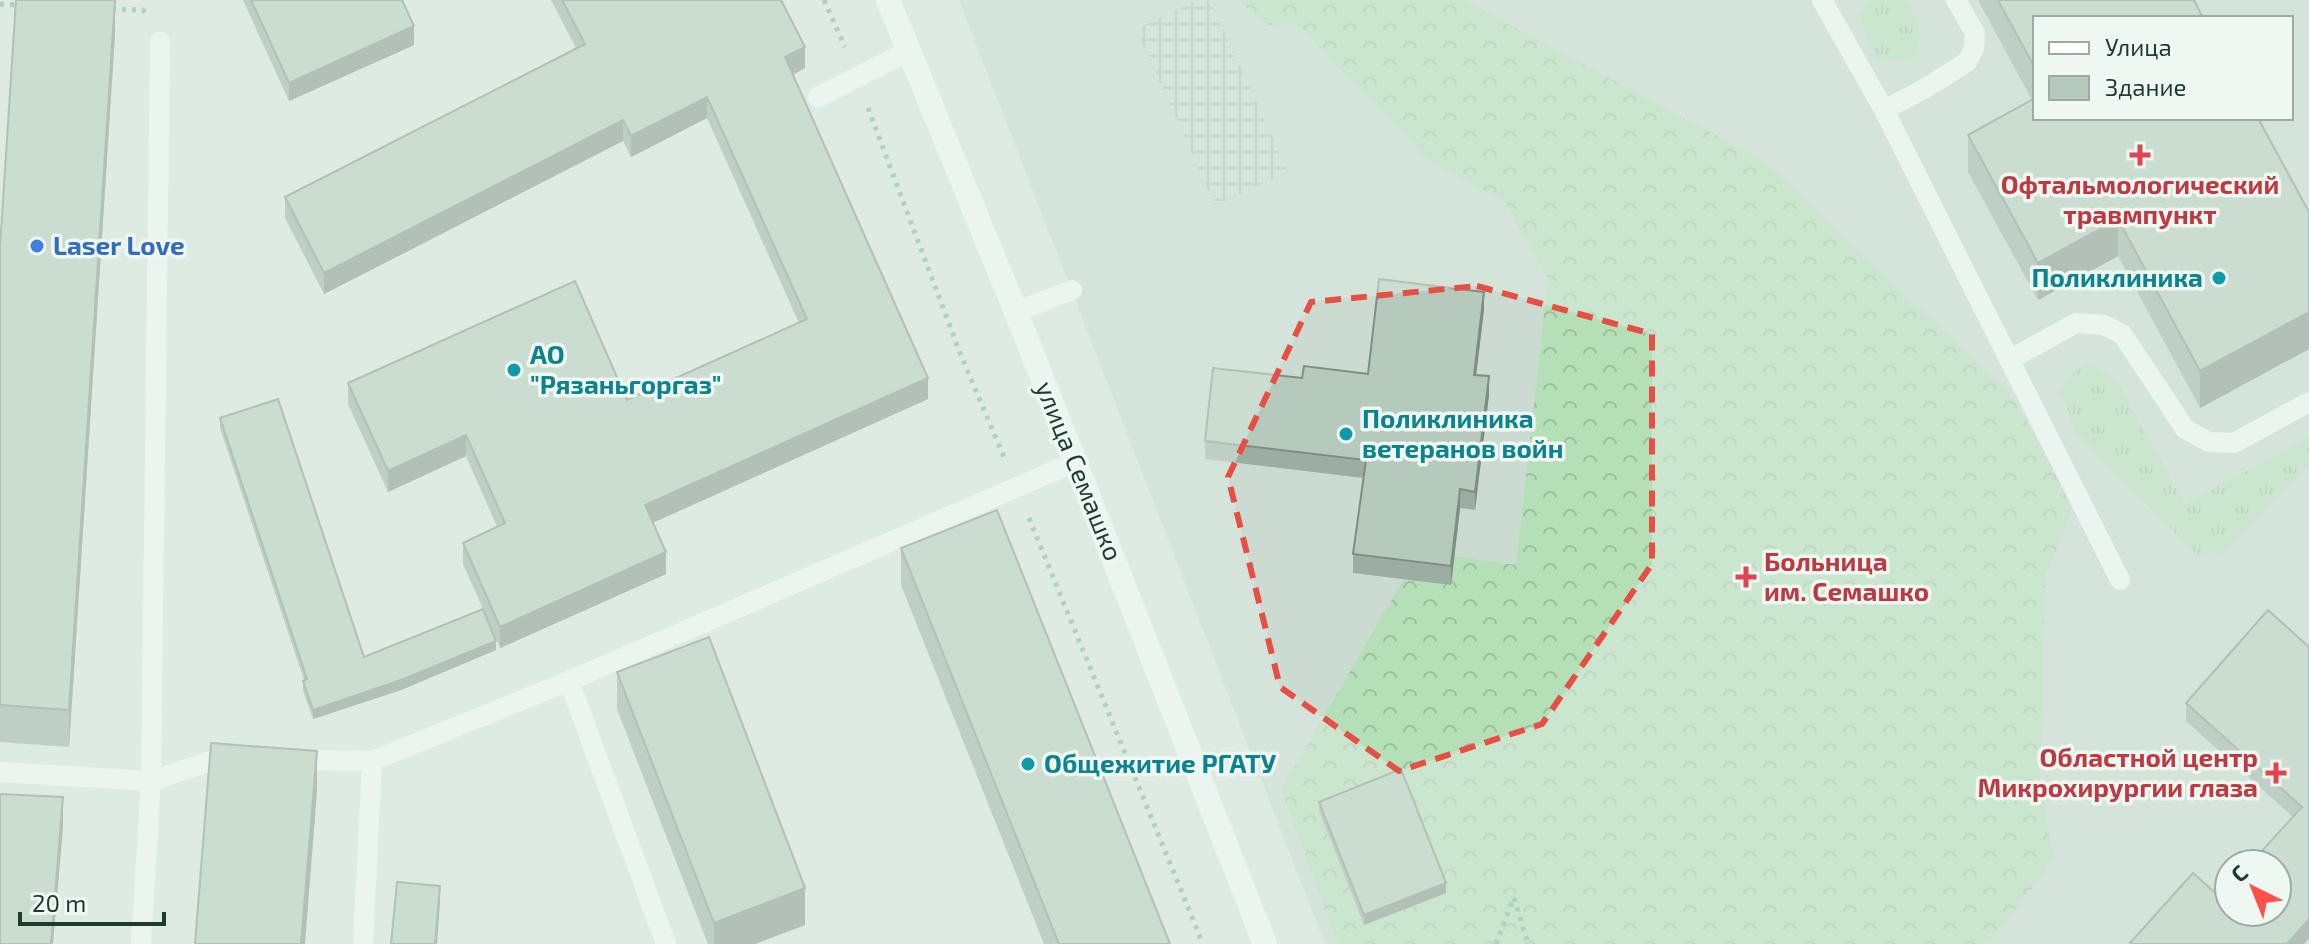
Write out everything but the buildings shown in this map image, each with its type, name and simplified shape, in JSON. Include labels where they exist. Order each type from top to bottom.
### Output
[{"type":"street","name":"улица Семашко","points":[[888,0],[1016,312],[1265,944]]},
{"type":"lane","points":[[1822,0],[1884,110],[2120,580]]},
{"type":"lane","points":[[1884,110],[1967,62],[1974,49],[1975,33],[1956,0]]},
{"type":"lane","points":[[141,944],[151,781],[160,42]]},
{"type":"lane","points":[[818,97],[909,51]]},
{"type":"lane","points":[[1016,312],[1072,290]]},
{"type":"lane","points":[[2009,360],[2076,323],[2104,325],[2122,334],[2185,429],[2209,442],[2234,443],[2309,402]]},
{"type":"lane","points":[[0,772],[151,781],[217,759],[372,761],[569,681],[1075,462]]},
{"type":"lane","points":[[569,681],[666,944]]},
{"type":"lane","points":[[363,944],[372,761]]},
{"type":"path","points":[[0,4],[32,5]]},
{"type":"path","points":[[112,9],[143,10],[160,42]]},
{"type":"path","points":[[1496,944],[1514,897],[1528,944]]},
{"type":"highlighted area","points":[[1477,286],[1652,334],[1652,564],[1542,724],[1399,771],[1280,687],[1228,477],[1311,302]]},
{"type":"shaded area","name":"Больница им. Семашко","points":[[959,0],[2309,0],[2309,944],[1325,944]]},
{"type":"shaded area","points":[[1199,0],[1210,0],[1288,172],[1215,205],[1136,29]]},
{"type":"green space","points":[[1238,0],[1464,0],[1764,161],[2009,392],[2076,502],[2045,577],[2040,784],[2054,859],[1992,940],[1983,944],[1338,944],[1281,790],[1420,551],[1516,565],[1548,279],[1504,201],[1428,160],[1298,25],[1268,25]]},
{"type":"green space","points":[[1869,0],[1906,0],[1920,35],[1913,59],[1876,59],[1859,15]]},
{"type":"green space","points":[[2091,364],[2115,378],[2185,504],[2309,438],[2309,466],[2225,552],[2198,556],[2075,431],[2058,393],[2070,374]]},
{"type":"place","name":"Офтальмологический травмпункт","points":[[2140,155]]},
{"type":"place","name":"Laser Love","points":[[37,246]]},
{"type":"place","name":"Поликлиника","points":[[2219,278]]},
{"type":"place","name":"АО \"Рязаньгоргаз\"","points":[[514,370]]},
{"type":"place","name":"Поликлиника ветеранов войн","points":[[1346,434]]},
{"type":"place","name":"Больница им. Семашко","points":[[1746,577]]},
{"type":"place","name":"Общежитие РГАТУ","points":[[1028,764]]},
{"type":"place","name":"Областной центр Микрохирургии глаза","points":[[2276,773]]}]
